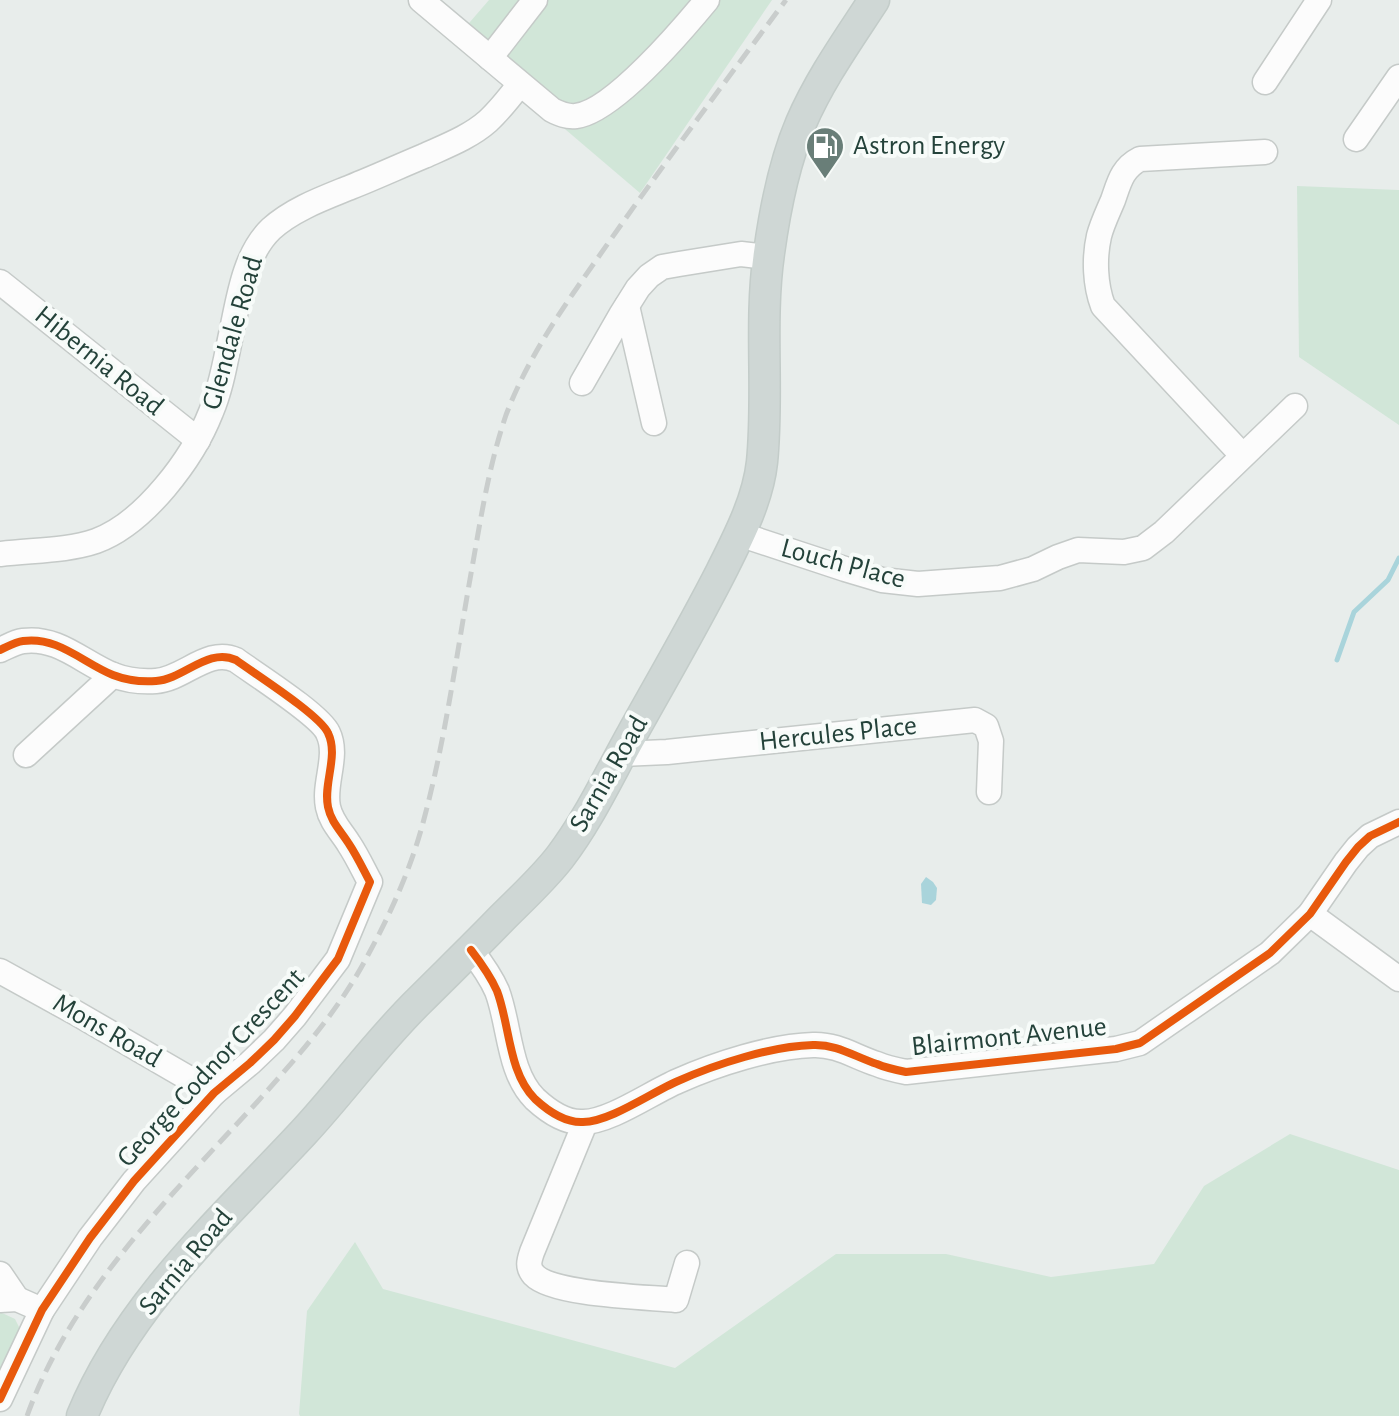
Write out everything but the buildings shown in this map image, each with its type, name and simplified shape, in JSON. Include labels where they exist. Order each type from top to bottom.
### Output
[{"type":"main road","name":"Sarnia Road","points":[[82,1416],[124,1337],[160,1289],[206,1235],[306,1130],[390,1029],[559,858],[586,818],[722,571],[751,505],[762,466],[768,257],[783,180],[801,123],[833,64],[874,0]]},
{"type":"street","points":[[421,0],[552,110],[564,116],[577,116],[593,110],[613,97],[670,43],[707,0]]},
{"type":"street","points":[[490,58],[535,0]]},
{"type":"street","points":[[1265,82],[1319,0]]},
{"type":"street","points":[[1356,139],[1399,77]]},
{"type":"street","name":"Glendale Road","points":[[0,554],[96,541],[123,528],[180,469],[198,440],[219,389],[248,264],[270,230],[289,216],[326,197],[462,139],[505,104],[520,84]]},
{"type":"street","points":[[1242,455],[1103,306],[1098,292],[1097,252],[1099,236],[1121,178],[1130,164],[1140,159],[1265,152]]},
{"type":"street","points":[[582,383],[627,306],[649,276],[662,267],[741,254],[768,257]]},
{"type":"street","name":"Hibernia Road","points":[[0,282],[198,440]]},
{"type":"street","points":[[627,306],[654,423]]},
{"type":"street","name":"Louch Place","points":[[739,534],[882,580],[918,584],[1000,578],[1033,569],[1078,550],[1124,552],[1143,548],[1164,532],[1295,406]]},
{"type":"street","points":[[0,650],[20,641],[39,641],[60,646],[113,675],[26,755]]},
{"type":"street","name":"George Codnor Crescent","points":[[0,1399],[42,1310],[90,1238],[125,1192],[214,1093],[274,1040],[338,959],[370,882],[348,841],[331,819],[326,790],[332,751],[328,732],[314,716],[228,656],[213,657],[178,675],[156,681],[113,675]]},
{"type":"street","name":"Hercules Place","points":[[621,754],[667,752],[975,720],[986,726],[991,741],[989,792]]},
{"type":"street","name":"Blairmont Avenue","points":[[585,1123],[605,1117],[677,1081],[721,1065],[811,1045],[828,1045],[906,1072],[1116,1049],[1140,1043],[1270,953],[1310,914],[1358,847],[1370,836],[1399,822]]},
{"type":"street","points":[[1310,914],[1399,979]]},
{"type":"street","points":[[471,950],[488,971],[498,993],[522,1081],[534,1098],[552,1113],[585,1123],[532,1252],[528,1265],[532,1273],[543,1282],[569,1289],[676,1300],[687,1263]]},
{"type":"street","name":"Mons Road","points":[[0,971],[214,1093]]},
{"type":"street","points":[[0,1274],[8,1299],[42,1310]]},
{"type":"green space","points":[[489,0],[772,0],[640,193],[457,37]]},
{"type":"green space","points":[[1297,186],[1399,190],[1399,425],[1299,357]]},
{"type":"green space","points":[[1290,1134],[1399,1170],[1399,1416],[299,1414],[307,1311],[355,1242],[383,1289],[675,1368],[836,1254],[946,1254],[1051,1277],[1154,1264],[1204,1186]]},
{"type":"green space","points":[[0,1312],[15,1319],[22,1333],[0,1374]]},
{"type":"water","points":[[926,877],[937,888],[936,900],[931,905],[922,903],[921,884]]},
{"type":"waterway","points":[[1337,660],[1354,612],[1388,580],[1399,558]]},
{"type":"railway","points":[[27,1416],[46,1370],[97,1286],[159,1209],[304,1049],[345,994],[368,955],[400,889],[424,819],[445,725],[486,491],[500,434],[516,391],[539,346],[582,281],[786,0]]},
{"type":"cycle path","points":[[0,650],[23,641],[48,643],[113,675],[145,681],[166,679],[206,660],[226,657],[236,660],[313,716],[328,733],[332,751],[327,798],[329,812],[370,882],[338,959],[295,1016],[250,1063],[214,1093],[134,1181],[90,1238],[42,1310],[0,1399]]},
{"type":"cycle path","points":[[471,950],[497,991],[515,1062],[526,1088],[551,1112],[563,1118],[576,1122],[594,1121],[709,1068],[762,1052],[797,1046],[830,1047],[906,1072],[1116,1049],[1140,1043],[1270,953],[1310,914],[1358,847],[1370,836],[1399,822]]},
{"type":"place","name":"Astron Energy","points":[[825,180]]}]
